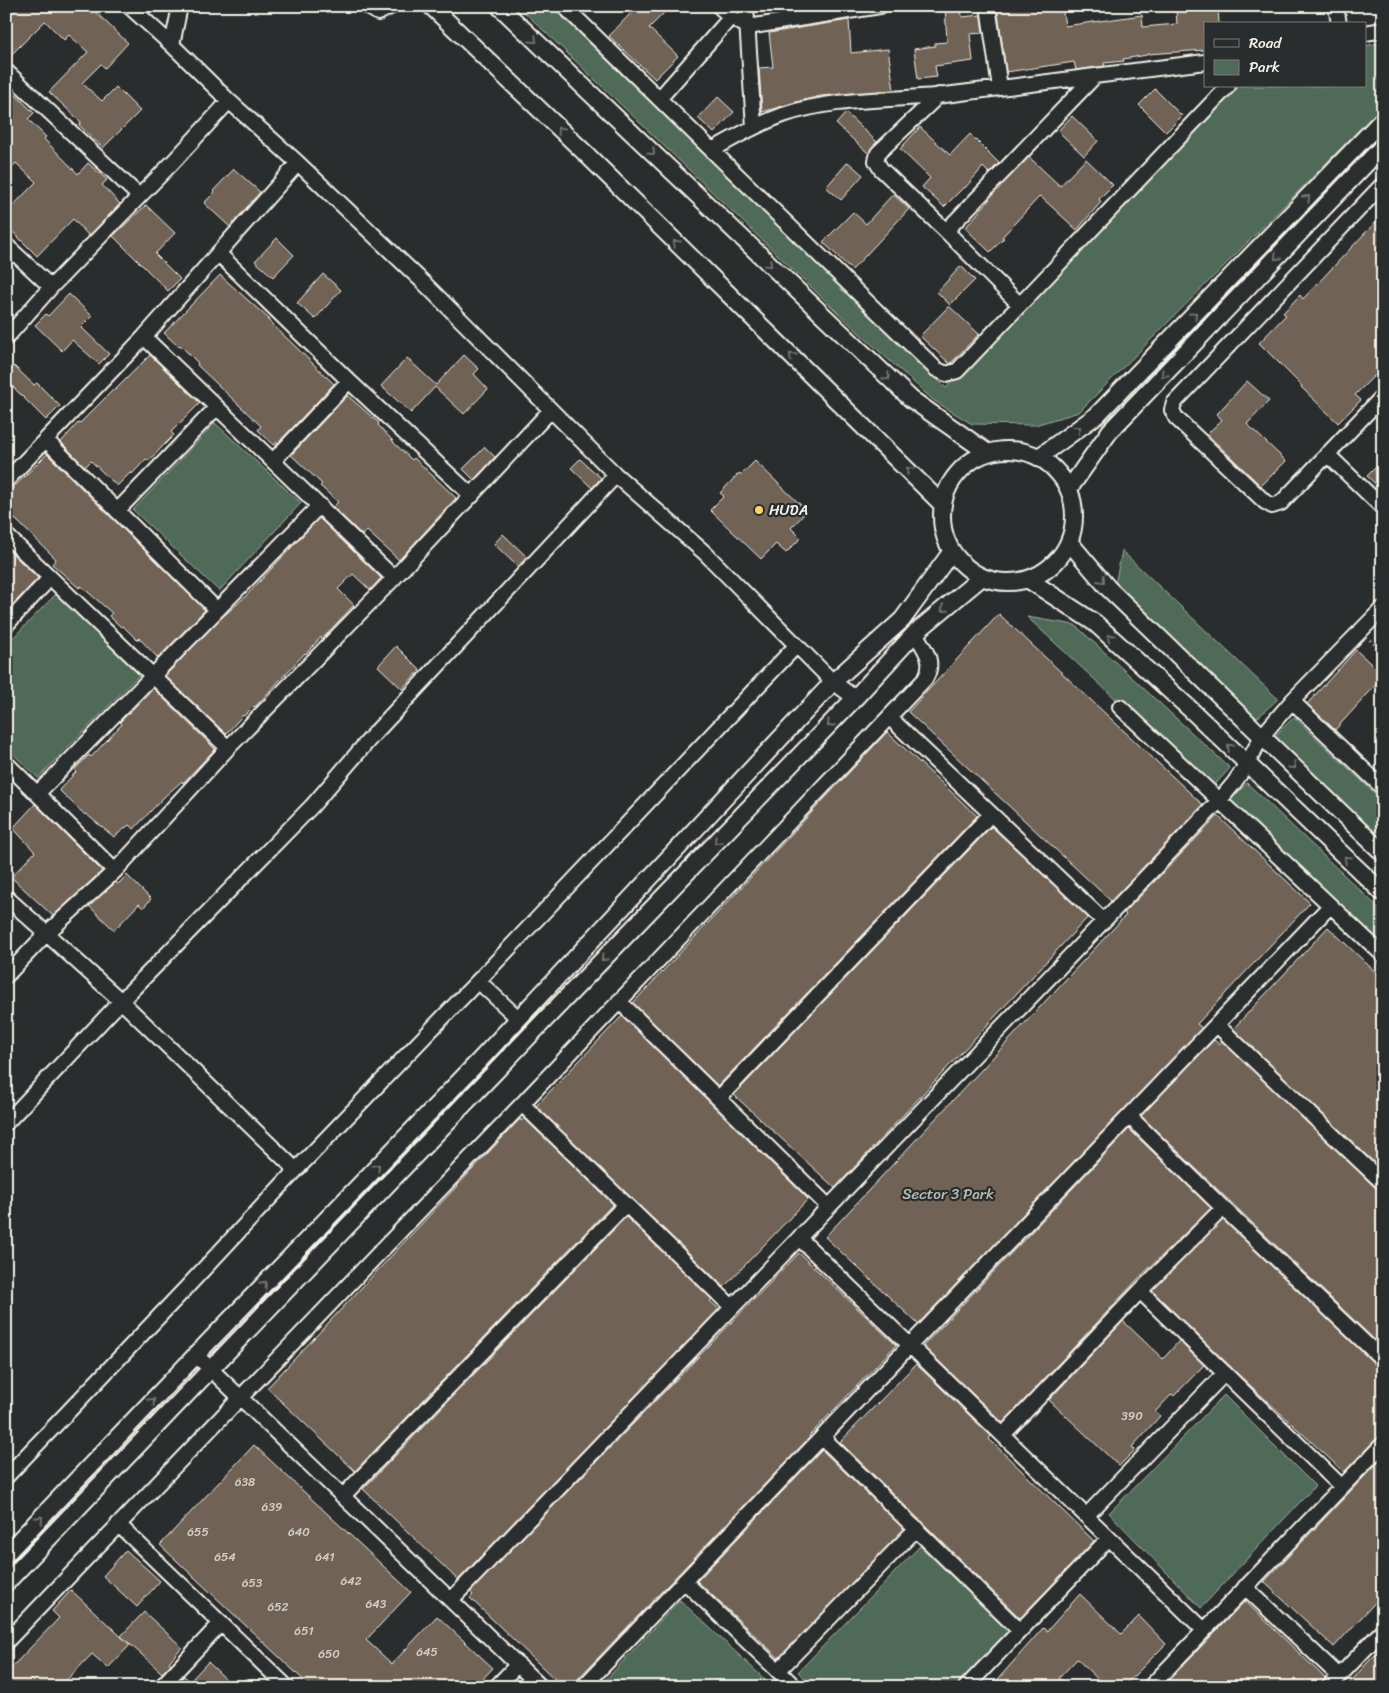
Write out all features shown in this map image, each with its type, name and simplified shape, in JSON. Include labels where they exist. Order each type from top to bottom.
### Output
[{"type":"street","points":[[129,6],[172,45],[228,101],[298,163],[422,282],[616,476],[705,553],[833,682],[855,698]]},
{"type":"street","points":[[172,45],[180,6]]},
{"type":"street","points":[[367,6],[378,13],[392,6]]},
{"type":"street","points":[[431,6],[583,152],[943,505]]},
{"type":"street","points":[[499,6],[911,399],[988,453]]},
{"type":"street","points":[[564,6],[936,369],[946,374],[957,372],[1226,88]]},
{"type":"street","points":[[719,6],[731,17],[748,27],[880,6]]},
{"type":"street","points":[[746,6],[754,127]]},
{"type":"street","points":[[988,6],[1000,88]]},
{"type":"street","points":[[1336,6],[1339,22]]},
{"type":"street","points":[[659,99],[731,17]]},
{"type":"street","points":[[1366,33],[1383,30]]},
{"type":"street","points":[[712,150],[754,127],[814,106],[939,95],[1204,62]]},
{"type":"street","points":[[6,71],[139,196]]},
{"type":"street","points":[[946,231],[1095,76]]},
{"type":"street","points":[[939,95],[878,153],[876,161],[881,170],[946,231],[1020,305]]},
{"type":"street","points":[[6,338],[51,286],[174,161],[228,101]]},
{"type":"street","points":[[1039,457],[1097,415],[1383,119]]},
{"type":"street","points":[[1069,490],[1110,431],[1383,146]]},
{"type":"street","points":[[6,481],[144,337],[298,163]]},
{"type":"street","points":[[1383,184],[1174,403],[1172,410],[1176,418],[1265,502],[1272,506],[1281,503],[1383,396]]},
{"type":"street","points":[[6,245],[51,286]]},
{"type":"street","points":[[218,253],[349,381],[472,496]]},
{"type":"street","points":[[144,337],[394,578]]},
{"type":"street","points":[[273,461],[349,381]]},
{"type":"street","points":[[117,511],[217,407]]},
{"type":"street","points":[[6,976],[46,934],[115,871],[228,748],[394,578],[551,410]]},
{"type":"street","points":[[46,440],[217,610]]},
{"type":"street","points":[[1006,450],[1023,451],[1039,457],[1057,471],[1069,490],[1075,507],[1075,525],[1070,543],[1060,559],[1046,572],[1029,580],[1013,583],[997,582],[982,577],[964,566],[952,551],[945,536],[942,521],[943,505],[948,488],[958,472],[972,460],[988,453],[1006,450]]},
{"type":"street","points":[[1328,454],[1383,508]]},
{"type":"street","points":[[6,1123],[121,1001],[312,806],[374,734],[616,476]]},
{"type":"street","points":[[37,794],[320,505]]},
{"type":"street","points":[[6,536],[228,748]]},
{"type":"street","points":[[1070,543],[1108,588],[1383,853]]},
{"type":"street","points":[[6,1554],[478,1062],[833,682],[902,620],[952,551]]},
{"type":"street","points":[[6,1583],[855,698],[915,633],[982,577]]},
{"type":"street","points":[[6,625],[50,578]]},
{"type":"street","points":[[1029,580],[1095,623],[1189,708],[1383,893]]},
{"type":"street","points":[[451,1600],[1219,801],[1247,764],[1262,736],[1292,701],[1383,608]]},
{"type":"street","points":[[6,1642],[522,1104],[925,679],[930,670],[930,662],[915,633]]},
{"type":"street","points":[[6,1477],[796,646]]},
{"type":"street","points":[[1292,701],[1383,788]]},
{"type":"street","points":[[1120,707],[1383,956]]},
{"type":"street","points":[[889,717],[1104,921]]},
{"type":"street","points":[[6,763],[115,871]]},
{"type":"street","points":[[719,1098],[992,814]]},
{"type":"street","points":[[6,896],[121,1001],[296,1170]]},
{"type":"street","points":[[583,1687],[1330,906]]},
{"type":"street","points":[[478,981],[518,1018]]},
{"type":"street","points":[[619,1001],[829,1207]]},
{"type":"street","points":[[1217,1025],[1383,1184]]},
{"type":"street","points":[[522,1104],[732,1307]]},
{"type":"street","points":[[1129,1116],[1222,1208],[1383,1360]]},
{"type":"street","points":[[343,1496],[626,1204]]},
{"type":"street","points":[[1003,1436],[1140,1291],[1222,1208]]},
{"type":"street","points":[[799,1238],[1204,1630]]},
{"type":"street","points":[[1140,1291],[1342,1487]]},
{"type":"street","points":[[196,1355],[541,1687]]},
{"type":"street","points":[[1086,1516],[1225,1373]]},
{"type":"street","points":[[822,1437],[1020,1630]]},
{"type":"street","points":[[1150,1687],[1383,1444]]},
{"type":"street","points":[[118,1524],[287,1687]]},
{"type":"street","points":[[778,1671],[917,1528]]},
{"type":"street","points":[[966,1687],[1109,1538]]},
{"type":"street","points":[[684,1581],[795,1687]]},
{"type":"street","points":[[1245,1587],[1339,1676]]},
{"type":"street","points":[[161,1687],[221,1623]]},
{"type":"street","points":[[1329,1687],[1383,1630]]},
{"type":"street","points":[[496,1687],[518,1664]]},
{"type":"path","points":[[1383,647],[1380,650],[1383,652]]},
{"type":"green space","points":[[518,6],[551,6],[946,388],[1236,88],[1366,88],[1366,46],[1383,42],[1383,106],[1079,412],[1035,425],[972,424],[933,400],[857,331]]},
{"type":"green space","points":[[215,423],[301,503],[219,591],[133,510]]},
{"type":"green space","points":[[1122,551],[1278,699],[1255,720],[1115,584]]},
{"type":"green space","points":[[56,594],[139,675],[38,778],[6,747],[6,645]]},
{"type":"green space","points":[[1027,617],[1075,625],[1230,768],[1212,788]]},
{"type":"green space","points":[[1294,717],[1383,801],[1383,843],[1273,738]]},
{"type":"green space","points":[[1247,783],[1383,912],[1383,948],[1229,802]]},
{"type":"green space","points":[[1224,1395],[1315,1486],[1201,1608],[1109,1513]]},
{"type":"green space","points":[[920,1546],[1010,1633],[958,1687],[813,1687],[798,1672]]},
{"type":"green space","points":[[680,1600],[773,1687],[599,1687]]},
{"type":"building","points":[[19,6],[89,6],[128,43],[105,68],[101,64],[82,83],[102,101],[116,87],[140,111],[103,148],[79,125],[81,122],[49,92],[88,52],[69,35],[64,40],[45,21],[6,60],[6,19]]},
{"type":"building","points":[[644,6],[671,6],[649,28],[678,56],[655,79],[609,36],[634,10],[637,13]]},
{"type":"building","points":[[961,6],[962,17],[981,15],[983,33],[970,34],[973,61],[935,66],[937,77],[918,79],[914,49],[935,46],[935,43],[947,42],[945,7]]},
{"type":"building","points":[[997,6],[1062,6],[1065,26],[1142,15],[1143,27],[1177,24],[1176,11],[1218,8],[1219,22],[1204,22],[1204,50],[1147,54],[1123,59],[1124,61],[1104,63],[1105,66],[1076,70],[1074,62],[1006,72]]},
{"type":"building","points":[[849,20],[851,53],[888,49],[894,90],[821,96],[762,112],[759,68],[773,67],[769,33]]},
{"type":"building","points":[[1155,89],[1182,116],[1166,132],[1139,105]]},
{"type":"building","points":[[15,94],[34,113],[28,119],[46,137],[44,139],[78,174],[88,163],[107,180],[102,185],[120,204],[89,236],[73,219],[37,256],[6,225],[6,213],[36,182],[16,163],[6,174],[6,103]]},
{"type":"building","points":[[718,97],[734,112],[714,133],[698,118]]},
{"type":"building","points":[[846,113],[877,142],[869,154],[836,124]]},
{"type":"building","points":[[1072,116],[1098,141],[1084,156],[1058,131]]},
{"type":"building","points":[[920,127],[950,155],[970,134],[999,163],[989,173],[983,167],[965,188],[944,207],[922,187],[930,178],[900,149]]},
{"type":"building","points":[[1029,157],[1060,186],[1086,159],[1113,185],[1099,199],[1101,202],[1077,230],[1040,196],[990,252],[965,228],[989,198]]},
{"type":"building","points":[[848,162],[863,175],[841,200],[826,187]]},
{"type":"building","points":[[234,169],[260,192],[230,227],[204,203]]},
{"type":"building","points":[[893,194],[909,209],[852,270],[823,242],[853,212],[866,224]]},
{"type":"building","points":[[146,205],[175,233],[155,254],[180,279],[168,291],[113,236]]},
{"type":"building","points":[[1383,214],[1383,367],[1355,395],[1361,400],[1338,423],[1259,343],[1286,315],[1283,313],[1300,295],[1303,299]]},
{"type":"building","points":[[277,238],[294,255],[273,277],[255,261]]},
{"type":"building","points":[[961,266],[975,280],[950,305],[937,292]]},
{"type":"building","points":[[323,274],[341,290],[315,319],[297,303]]},
{"type":"building","points":[[220,275],[269,319],[334,384],[274,445],[258,430],[261,426],[197,365],[198,363],[180,345],[179,347],[164,333]]},
{"type":"building","points":[[69,294],[92,316],[81,327],[109,354],[99,364],[72,340],[62,351],[35,325],[46,314],[48,316]]},
{"type":"building","points":[[949,306],[979,334],[950,364],[920,336]]},
{"type":"building","points":[[150,355],[200,403],[171,432],[174,435],[149,461],[146,459],[117,486],[91,461],[85,467],[61,442],[78,423]]},
{"type":"building","points":[[464,355],[479,369],[474,374],[488,389],[464,414],[435,387],[411,413],[381,386],[407,358],[436,385]]},
{"type":"building","points":[[14,366],[34,385],[37,383],[60,406],[46,420],[6,380],[6,374]]},
{"type":"building","points":[[1247,381],[1269,401],[1247,424],[1286,461],[1261,486],[1207,434],[1222,420],[1217,414]]},
{"type":"building","points":[[347,396],[379,423],[378,425],[393,442],[412,460],[414,458],[456,498],[399,560],[367,531],[362,535],[333,507],[338,502],[291,455]]},
{"type":"building","points":[[485,447],[495,457],[474,480],[463,469]]},
{"type":"building","points":[[47,454],[205,610],[158,658],[139,638],[137,640],[123,626],[121,627],[109,616],[112,613],[81,586],[79,588],[52,564],[56,559],[15,519],[6,526],[6,495]]},
{"type":"building","points":[[580,459],[601,478],[592,488],[571,468]]},
{"type":"building","points":[[1383,460],[1383,491],[1367,476]]},
{"type":"building","name":"HUDA","points":[[755,461],[807,511],[791,528],[801,538],[786,553],[776,544],[761,559],[710,510],[724,496],[720,493],[739,473],[741,475]]},
{"type":"building","points":[[319,518],[381,578],[370,590],[353,574],[338,589],[354,605],[322,639],[321,637],[305,653],[255,707],[243,715],[226,734],[165,676],[219,620],[245,597]]},
{"type":"building","points":[[503,534],[527,557],[518,567],[494,544]]},
{"type":"building","points":[[6,548],[38,578],[6,612]]},
{"type":"building","points":[[999,614],[1203,805],[1111,901],[908,712]]},
{"type":"building","points":[[396,646],[420,670],[402,689],[378,666]]},
{"type":"building","points":[[1356,650],[1383,677],[1335,730],[1307,704]]},
{"type":"building","points":[[153,688],[215,749],[183,783],[182,781],[164,797],[134,829],[129,825],[114,837],[85,815],[59,790],[76,772],[74,770],[89,755],[91,757],[122,724],[120,722]]},
{"type":"building","points":[[887,732],[977,816],[718,1086],[633,1003]]},
{"type":"building","points":[[35,804],[102,871],[53,916],[11,877],[35,852],[13,828]]},
{"type":"building","name":"Sector 3 Park","points":[[1218,816],[1310,903],[1197,1024],[1202,1028],[918,1324],[825,1237],[1126,915],[1124,913]]},
{"type":"building","points":[[992,827],[1088,917],[835,1188],[734,1095]]},
{"type":"building","points":[[127,875],[151,899],[143,908],[139,904],[114,930],[89,906],[116,882],[118,884]]},
{"type":"building","points":[[1328,927],[1383,979],[1383,1171],[1233,1029]]},
{"type":"building","points":[[622,1016],[808,1199],[724,1287],[536,1106]]},
{"type":"building","points":[[1214,1040],[1219,1044],[1222,1041],[1377,1189],[1383,1192],[1383,1348],[1141,1116]]},
{"type":"building","points":[[524,1118],[613,1204],[355,1471],[267,1388],[520,1119],[521,1121]]},
{"type":"building","points":[[1129,1129],[1211,1208],[1137,1280],[1003,1423],[923,1346]]},
{"type":"building","points":[[626,1217],[712,1299],[710,1301],[719,1309],[458,1580],[363,1489]]},
{"type":"building","points":[[1223,1220],[1377,1366],[1383,1369],[1383,1435],[1377,1438],[1344,1472],[1152,1291]]},
{"type":"building","points":[[799,1253],[896,1345],[570,1687],[563,1687],[470,1598],[473,1595],[470,1592]]},
{"type":"building","points":[[1123,1321],[1163,1359],[1179,1341],[1204,1365],[1174,1396],[1172,1394],[1155,1412],[1160,1416],[1132,1447],[1135,1450],[1119,1466],[1049,1400]]},
{"type":"building","points":[[916,1364],[991,1436],[989,1439],[1094,1541],[1020,1618],[840,1442]]},
{"type":"building","points":[[254,1445],[411,1592],[366,1640],[392,1664],[437,1616],[493,1668],[475,1687],[311,1687],[160,1545]]},
{"type":"building","points":[[822,1450],[904,1529],[779,1658],[697,1581]]},
{"type":"building","points":[[1383,1457],[1383,1594],[1334,1647],[1264,1582]]},
{"type":"building","points":[[126,1550],[160,1581],[137,1607],[103,1576]]},
{"type":"building","points":[[71,1590],[130,1645],[108,1668],[92,1654],[60,1687],[6,1687],[6,1673],[59,1618],[52,1611]]},
{"type":"building","points":[[1080,1594],[1121,1634],[1139,1616],[1166,1644],[1123,1687],[1106,1687],[1077,1659],[1059,1678],[1069,1687],[991,1687],[1043,1628],[1047,1631]]},
{"type":"building","points":[[1245,1601],[1325,1678],[1320,1687],[1162,1687]]},
{"type":"building","points":[[144,1612],[182,1647],[169,1662],[171,1664],[162,1673],[121,1636]]},
{"type":"building","points":[[1383,1647],[1383,1687],[1346,1687],[1367,1663]]},
{"type":"building","points":[[208,1662],[234,1687],[176,1687],[175,1685],[184,1676],[190,1681]]},
{"type":"place","name":"HUDA","points":[[759,510]]}]
